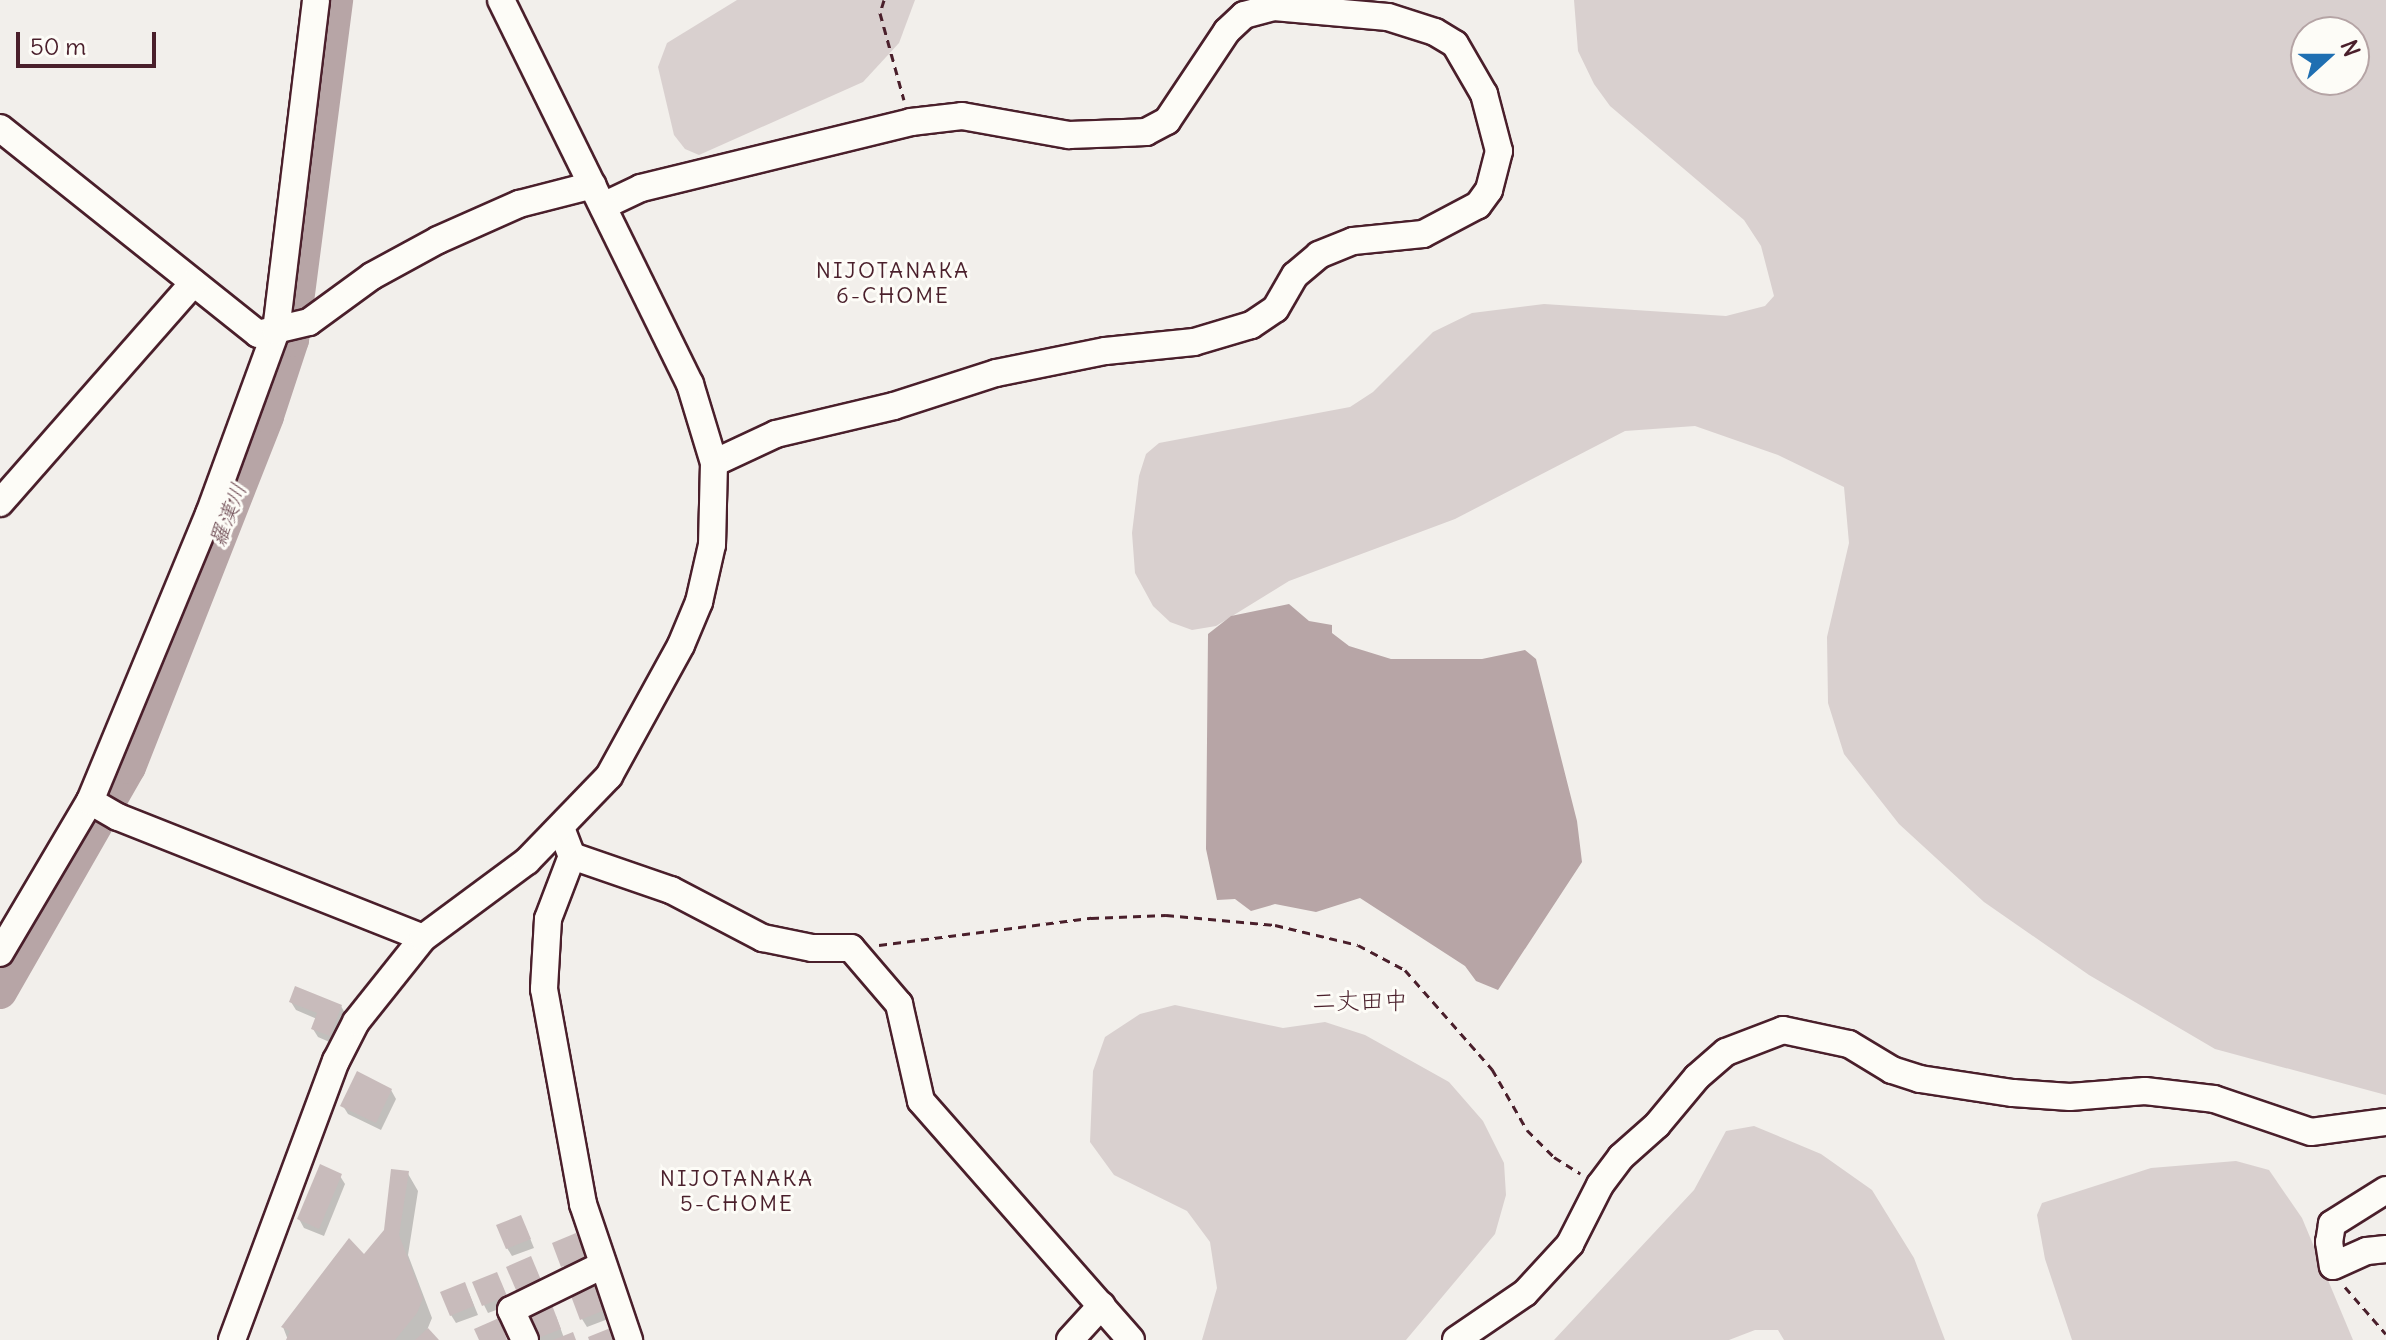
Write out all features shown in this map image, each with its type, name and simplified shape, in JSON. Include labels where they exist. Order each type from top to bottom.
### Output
[{"type":"street","points":[[0,953],[90,801],[209,514],[276,331],[316,0]]},
{"type":"street","points":[[232,1340],[336,1061],[384,982],[423,938],[527,861],[609,776],[642,724],[699,602],[716,512],[714,463],[690,384],[501,0]]},
{"type":"street","points":[[0,128],[258,334],[309,322],[372,276],[438,240],[519,204],[641,188],[911,122],[962,116],[1069,135],[1146,132],[1167,121],[1212,51],[1244,15],[1288,7],[1388,17],[1455,44],[1484,94],[1499,151],[1489,190],[1461,218],[1423,234],[1353,241],[1319,255],[1295,275],[1275,309],[1226,335],[996,373],[894,406],[776,434],[714,463]]},
{"type":"street","points":[[0,503],[193,283]]},
{"type":"street","points":[[90,801],[118,817],[423,938]]},
{"type":"street","points":[[561,828],[572,856],[548,919],[544,989],[573,1159],[601,1266],[629,1340]]},
{"type":"street","points":[[572,856],[685,896],[763,938],[812,948],[851,948],[899,1004],[921,1101],[1131,1340]]},
{"type":"street","points":[[1456,1340],[1525,1293],[1570,1244],[1600,1185],[1697,1077],[1726,1052],[1783,1030],[1849,1044],[1892,1070],[1920,1079],[2013,1093],[2070,1097],[2145,1091],[2200,1097],[2311,1132],[2386,1122]]},
{"type":"street","points":[[2386,1190],[2332,1224],[2333,1266],[2367,1251],[2386,1249]]},
{"type":"street","points":[[525,1340],[511,1310],[601,1266]]},
{"type":"street","points":[[1070,1340],[1102,1305]]},
{"type":"path","points":[[884,0],[880,13],[911,122]]},
{"type":"path","points":[[851,948],[1091,918],[1166,915],[1275,925],[1358,945],[1405,970],[1492,1069],[1527,1130],[1554,1157],[1600,1185]]},
{"type":"path","points":[[2333,1266],[2350,1297],[2386,1334]]},
{"type":"shaded area","points":[[737,0],[915,0],[899,43],[863,82],[699,155],[685,149],[674,135],[658,67],[667,43]]},
{"type":"shaded area","points":[[1574,0],[2386,0],[2386,1095],[2215,1049],[2089,975],[1984,902],[1899,824],[1844,754],[1828,703],[1827,637],[1849,543],[1844,487],[1778,455],[1695,426],[1625,431],[1455,519],[1289,581],[1216,626],[1192,630],[1170,622],[1153,606],[1135,573],[1132,533],[1139,476],[1146,454],[1159,443],[1350,407],[1373,392],[1433,332],[1472,313],[1544,304],[1726,316],[1765,306],[1774,296],[1761,246],[1744,220],[1610,106],[1594,84],[1578,51]]},
{"type":"shaded area","points":[[1289,604],[1309,621],[1332,625],[1332,633],[1349,646],[1391,659],[1482,659],[1525,650],[1536,659],[1577,821],[1582,862],[1498,990],[1476,981],[1465,966],[1360,898],[1316,912],[1275,904],[1251,911],[1235,899],[1217,900],[1206,849],[1208,634],[1231,616]]},
{"type":"shaded area","points":[[1175,1005],[1283,1028],[1325,1022],[1365,1035],[1449,1082],[1483,1121],[1504,1163],[1506,1195],[1495,1234],[1406,1340],[1202,1340],[1217,1288],[1210,1242],[1187,1211],[1114,1175],[1090,1142],[1093,1071],[1105,1037],[1140,1014]]},
{"type":"shaded area","points":[[1754,1126],[1821,1154],[1872,1190],[1914,1258],[1945,1340],[1784,1340],[1778,1330],[1755,1330],[1729,1340],[1554,1340],[1694,1190],[1726,1131]]},
{"type":"shaded area","points":[[2236,1161],[2269,1170],[2302,1218],[2353,1340],[2072,1340],[2045,1259],[2037,1215],[2042,1203],[2151,1168]]},
{"type":"building","points":[[295,986],[342,1005],[330,1036],[311,1029],[317,1013],[289,1002]]},
{"type":"building","points":[[357,1071],[392,1089],[376,1123],[340,1106]]},
{"type":"building","points":[[320,1164],[342,1174],[319,1229],[297,1219]]},
{"type":"building","points":[[391,1169],[409,1171],[399,1235],[423,1298],[417,1313],[395,1340],[286,1340],[290,1331],[281,1327],[349,1238],[364,1254],[384,1230]]},
{"type":"building","points":[[521,1215],[531,1239],[506,1249],[496,1225]]},
{"type":"building","points":[[576,1233],[586,1257],[561,1267],[552,1243]]},
{"type":"building","points":[[531,1256],[541,1280],[516,1290],[506,1267]]},
{"type":"building","points":[[497,1272],[507,1296],[482,1306],[472,1282]]},
{"type":"building","points":[[465,1282],[474,1306],[450,1316],[440,1292]]},
{"type":"building","points":[[596,1286],[605,1310],[580,1320],[571,1296]]},
{"type":"building","points":[[552,1305],[561,1329],[536,1339],[527,1316]]},
{"type":"building","points":[[499,1318],[507,1340],[479,1340],[474,1329]]},
{"type":"building","points":[[613,1327],[619,1340],[589,1340],[588,1337]]},
{"type":"building","points":[[428,1328],[439,1340],[415,1340]]},
{"type":"building","points":[[573,1332],[576,1340],[553,1340]]},
{"type":"waterway","name":"羅漢川","points":[[0,992],[129,767],[267,416],[292,340],[336,0]]},
{"type":"district","name":"NIJOTANAKA 6-CHOME","points":[[893,282]]},
{"type":"district","name":"二丈田中","points":[[1360,1001]]},
{"type":"district","name":"NIJOTANAKA 5-CHOME","points":[[737,1190]]}]
